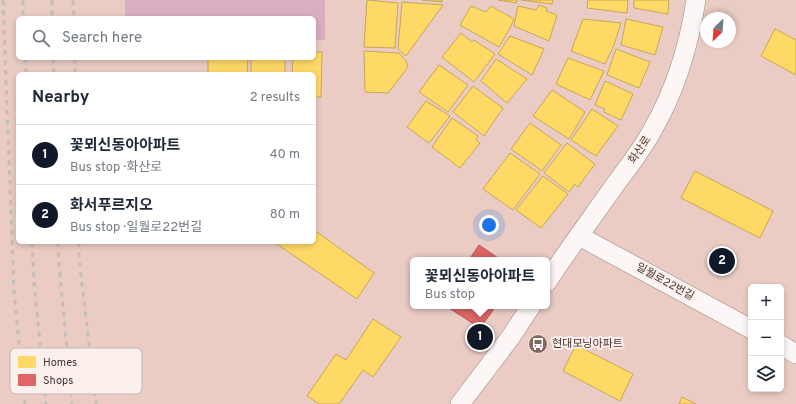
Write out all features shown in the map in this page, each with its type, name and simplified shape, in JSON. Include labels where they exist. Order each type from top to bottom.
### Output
[{"type":"street","name":"화산로","points":[[550,278],[653,130],[681,67],[692,28],[696,0]]},
{"type":"street","name":"일월로22번길","points":[[579,236],[748,327]]},
{"type":"street","points":[[460,404],[510,338],[529,309]]},
{"type":"street","points":[[784,347],[796,354]]},
{"type":"shaded area","points":[[125,0],[325,0],[325,40],[316,40],[316,16],[125,16]]},
{"type":"building: Homes","points":[[367,0],[398,3],[395,48],[364,47]]},
{"type":"building: Homes","points":[[422,0],[442,0],[442,2]]},
{"type":"building: Homes","points":[[498,0],[517,0],[517,3]]},
{"type":"building: Homes","points":[[521,0],[553,0],[552,4]]},
{"type":"building: Homes","points":[[588,0],[628,0],[627,13],[587,8]]},
{"type":"building: Homes","points":[[634,0],[669,0],[668,14],[634,8]]},
{"type":"building: Homes","points":[[402,2],[443,5],[406,56],[398,49]]},
{"type":"building: Homes","points":[[539,5],[547,8],[546,11],[557,15],[549,41],[514,26],[518,6],[536,10]]},
{"type":"building: Homes","points":[[471,6],[486,12],[491,6],[514,19],[499,47],[460,25]]},
{"type":"building: Homes","points":[[583,19],[621,23],[614,45],[605,64],[571,51]]},
{"type":"building: Homes","points":[[626,19],[663,27],[655,55],[621,45]]},
{"type":"building: Homes","points":[[775,29],[796,40],[796,75],[761,56]]},
{"type":"building: Homes","points":[[461,33],[472,42],[474,40],[495,54],[474,82],[442,57]]},
{"type":"building: Homes","points":[[510,36],[544,49],[532,75],[498,54]]},
{"type":"building: Homes","points":[[616,49],[650,62],[639,88],[607,75]]},
{"type":"building: Homes","points":[[364,51],[399,53],[406,61],[408,67],[388,93],[365,92]]},
{"type":"building: Homes","points":[[316,52],[322,52],[321,97],[316,97],[316,72],[292,72],[293,60],[316,60]]},
{"type":"building: Homes","points":[[568,58],[604,71],[590,100],[556,84]]},
{"type":"building: Homes","points":[[496,59],[527,79],[507,103],[481,81]]},
{"type":"building: Homes","points":[[208,60],[248,60],[247,72],[208,72]]},
{"type":"building: Homes","points":[[251,60],[285,60],[285,72],[251,72]]},
{"type":"building: Homes","points":[[439,65],[468,85],[448,112],[419,92]]},
{"type":"building: Homes","points":[[605,81],[633,94],[621,120],[604,112],[605,109],[595,105]]},
{"type":"building: Homes","points":[[473,86],[503,108],[484,136],[453,112]]},
{"type":"building: Homes","points":[[552,90],[585,112],[569,139],[533,116]]},
{"type":"building: Homes","points":[[426,101],[450,116],[429,143],[407,127]]},
{"type":"building: Homes","points":[[592,109],[618,126],[596,156],[571,140]]},
{"type":"building: Homes","points":[[452,118],[478,136],[476,140],[480,143],[460,168],[432,147]]},
{"type":"building: Homes","points":[[530,123],[561,145],[542,171],[511,149]]},
{"type":"building: Homes","points":[[567,143],[595,164],[578,187],[575,184],[569,192],[544,173]]},
{"type":"building: Homes","points":[[510,153],[540,174],[513,210],[483,189]]},
{"type":"building: Homes","points":[[695,171],[773,211],[760,238],[681,198]]},
{"type":"building: Homes","points":[[543,176],[568,194],[541,228],[516,210]]},
{"type":"building: Homes","points":[[316,231],[374,273],[357,299],[277,244],[316,244]]},
{"type":"building: Homes","points":[[373,319],[401,337],[373,377],[363,370],[339,404],[319,404],[307,396],[336,354],[346,360]]},
{"type":"building: Homes","points":[[576,345],[633,374],[620,401],[563,371]]},
{"type":"building: Homes","points":[[682,397],[696,404],[679,404]]},
{"type":"building: Shops","points":[[479,245],[497,257],[471,257]]},
{"type":"building: Shops","points":[[451,309],[494,309],[480,328]]},
{"type":"railway","points":[[3,0],[14,292],[20,348]]},
{"type":"railway","points":[[23,0],[23,16]]},
{"type":"railway","points":[[52,0],[52,16]]},
{"type":"railway","points":[[73,0],[74,16]]},
{"type":"railway","points":[[25,60],[26,72]]},
{"type":"railway","points":[[53,60],[54,72]]},
{"type":"railway","points":[[75,60],[75,72]]},
{"type":"railway","points":[[32,244],[40,348]]},
{"type":"railway","points":[[58,244],[67,348]]},
{"type":"railway","points":[[79,244],[79,258],[89,348]]},
{"type":"railway","points":[[24,394],[25,404]]},
{"type":"railway","points":[[45,394],[46,404]]},
{"type":"railway","points":[[71,394],[72,404]]},
{"type":"railway","points":[[95,394],[96,404]]},
{"type":"place","name":"화서푸르지오","points":[[722,261]]},
{"type":"place","name":"꽃뫼신동아아파트","points":[[480,337]]},
{"type":"place","name":"현대모닝아파트","points":[[538,344]]}]
